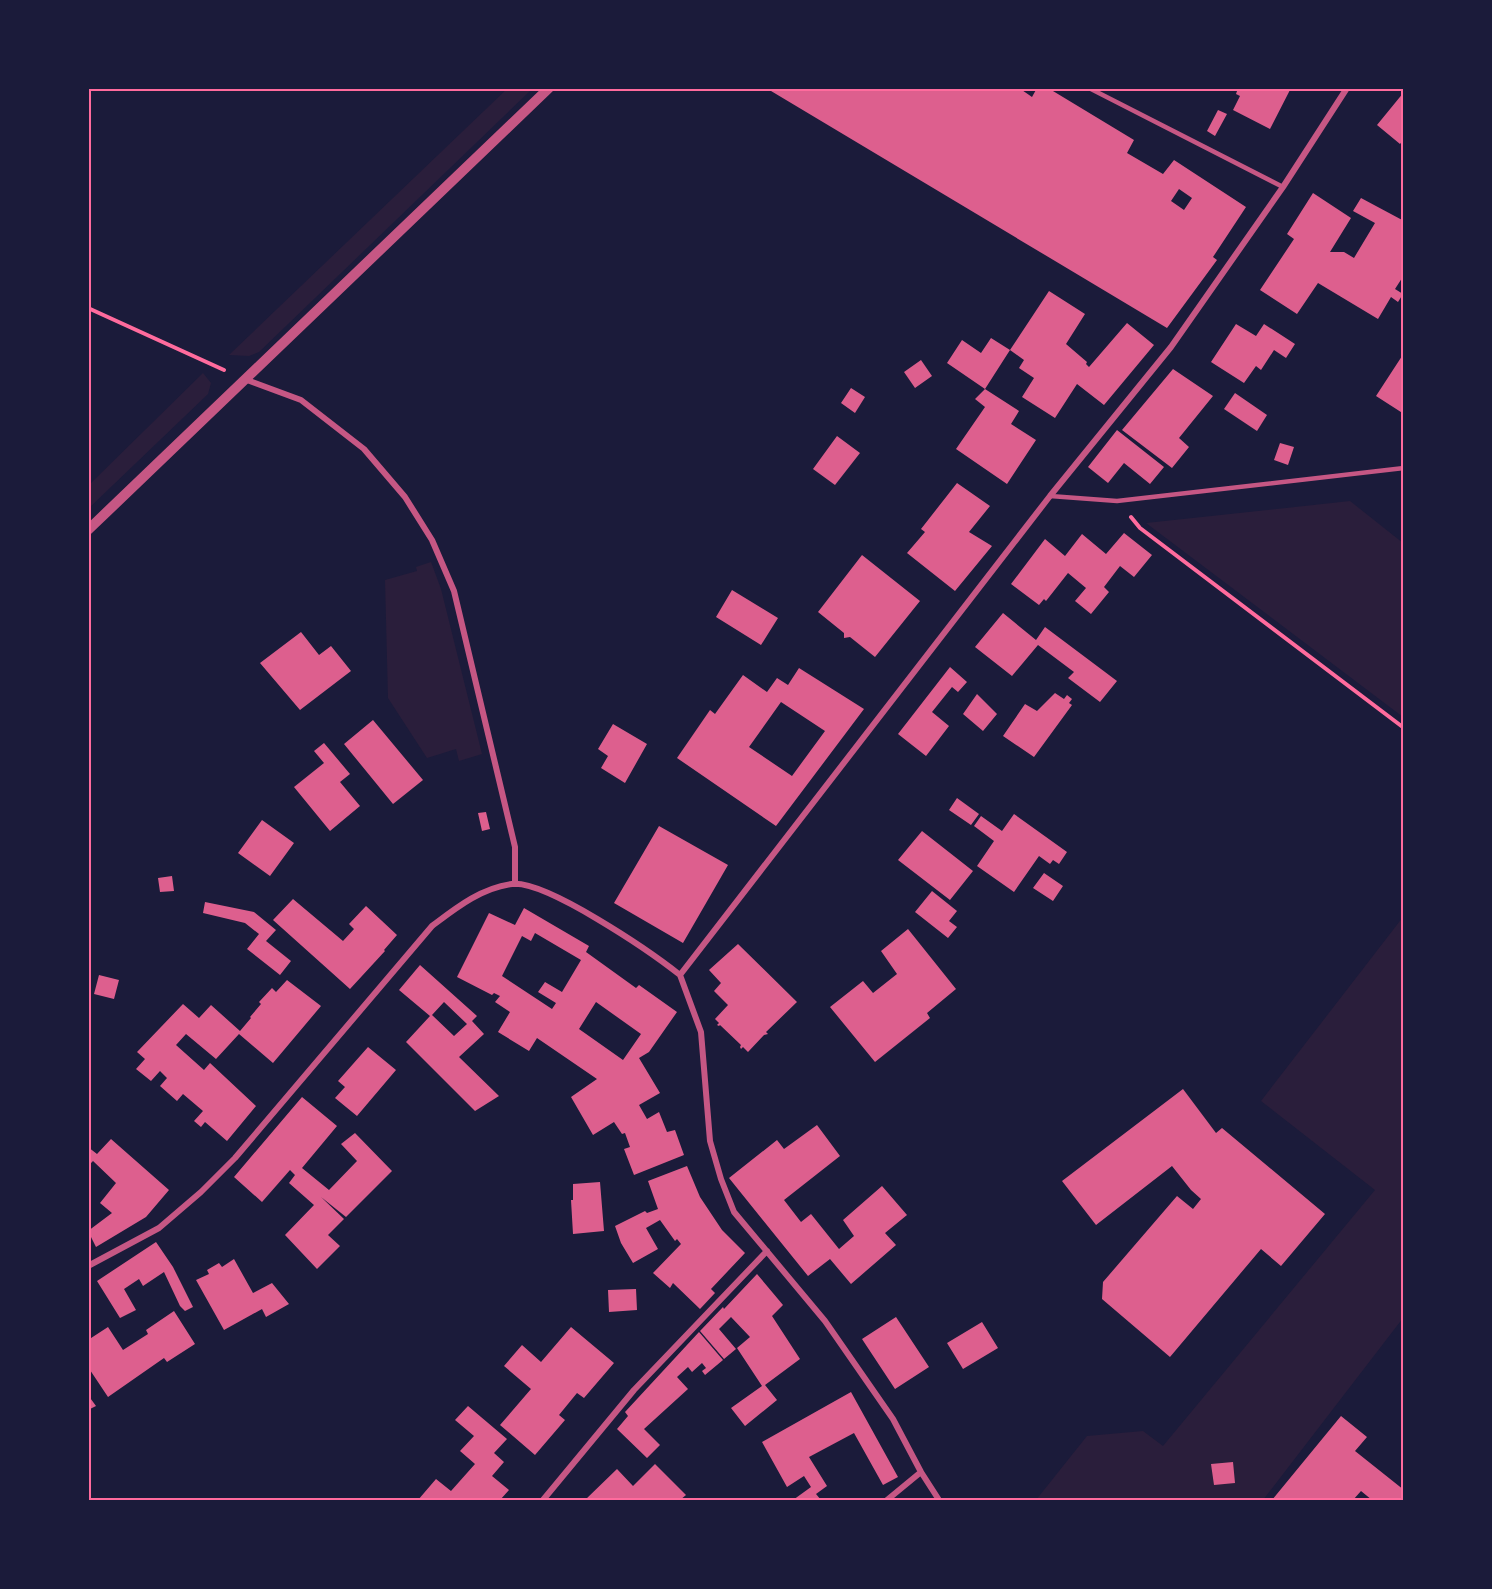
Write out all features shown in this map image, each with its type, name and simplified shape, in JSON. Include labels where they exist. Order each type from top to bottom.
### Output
[{"type":"street","points":[[88,530],[549,88]]},
{"type":"street","points":[[680,975],[1050,496],[1171,347],[1283,187],[1347,88]]},
{"type":"street","points":[[247,380],[301,399],[364,449],[405,497],[432,540],[454,591],[514,847],[515,884]]},
{"type":"street","points":[[88,1266],[159,1228],[201,1192],[235,1158],[432,927],[466,901],[498,887],[515,884],[538,890],[562,899],[661,960],[680,975],[701,1032],[710,1140],[721,1179],[734,1212],[825,1321],[893,1419],[921,1472],[939,1500]]},
{"type":"street","points":[[543,1500],[634,1390],[767,1251]]},
{"type":"street","points":[[887,1500],[921,1472]]},
{"type":"lane","points":[[1089,88],[1283,187]]},
{"type":"lane","points":[[1050,496],[1118,501],[1404,468]]},
{"type":"path","points":[[88,308],[247,380]]},
{"type":"path","points":[[1118,501],[1140,528],[1404,728]]},
{"type":"shaded area","points":[[508,88],[532,89],[259,352],[249,356],[229,355]]},
{"type":"shaded area","points":[[203,373],[211,383],[208,394],[89,508],[89,485]]},
{"type":"shaded area","points":[[1350,501],[1403,543],[1403,717],[1146,523]]},
{"type":"shaded area","points":[[431,562],[441,589],[482,754],[459,761],[456,749],[427,758],[388,698],[385,580],[417,571],[416,567]]},
{"type":"shaded area","points":[[1403,917],[1403,1318],[1263,1500],[1036,1500],[1087,1436],[1143,1431],[1163,1446],[1375,1190],[1261,1101]]},
{"type":"building","points":[[766,88],[1019,88],[1032,97],[1037,88],[1048,88],[1134,140],[1127,153],[1163,174],[1174,160],[1246,207],[1213,257],[1217,260],[1167,328]],"holes":[[[1179,189],[1192,198],[1184,210],[1171,201]]]},
{"type":"building","points":[[1238,88],[1291,88],[1270,129],[1233,110],[1240,96],[1236,94]]},
{"type":"building","points":[[1404,92],[1404,139],[1400,144],[1377,125]]},
{"type":"building","points":[[1218,110],[1227,114],[1215,136],[1207,131]]},
{"type":"building","points":[[1313,193],[1351,218],[1330,252],[1344,252],[1354,258],[1375,223],[1353,211],[1361,198],[1404,221],[1404,275],[1395,289],[1403,294],[1398,302],[1391,297],[1378,319],[1318,283],[1297,314],[1260,290],[1294,239],[1287,234]]},
{"type":"building","points":[[1049,291],[1085,314],[1066,344],[1087,362],[1089,367],[1127,323],[1154,345],[1104,405],[1077,384],[1055,418],[1022,397],[1034,378],[1019,368],[1024,360],[1010,350]]},
{"type":"building","points":[[1236,324],[1256,336],[1264,324],[1295,344],[1286,358],[1274,350],[1261,370],[1256,366],[1244,383],[1211,362]]},
{"type":"building","points":[[991,338],[1010,350],[985,389],[947,363],[962,340],[981,353]]},
{"type":"building","points":[[1404,353],[1404,414],[1376,396]]},
{"type":"building","points":[[921,360],[932,376],[915,388],[904,372]]},
{"type":"building","points":[[1173,369],[1213,396],[1179,438],[1189,447],[1172,468],[1122,430]]},
{"type":"building","points":[[851,388],[865,397],[855,413],[841,403]]},
{"type":"building","points":[[985,389],[1019,411],[1011,424],[1036,440],[1007,484],[956,449],[985,407],[975,399]]},
{"type":"building","points":[[1235,393],[1267,415],[1257,431],[1224,409]]},
{"type":"building","points":[[1117,430],[1164,467],[1150,484],[1124,463],[1108,483],[1088,467]]},
{"type":"building","points":[[837,436],[860,453],[835,485],[813,469]]},
{"type":"building","points":[[1280,443],[1294,447],[1288,465],[1274,460]]},
{"type":"building","points":[[957,483],[990,506],[969,532],[992,546],[955,591],[907,553],[925,532],[921,529]]},
{"type":"building","points":[[1124,533],[1152,555],[1134,577],[1120,566],[1104,587],[1109,592],[1091,614],[1075,601],[1086,588],[1068,573],[1046,601],[1044,599],[1039,605],[1011,584],[1045,539],[1065,556],[1082,534],[1106,554]]},
{"type":"building","points":[[862,555],[920,601],[875,657],[850,637],[844,638],[844,633],[818,612]]},
{"type":"building","points":[[732,590],[778,618],[761,645],[716,617]]},
{"type":"building","points":[[1003,613],[1036,640],[1045,627],[1117,681],[1100,702],[1068,678],[1074,672],[1038,645],[1012,676],[975,647]]},
{"type":"building","points":[[301,632],[319,655],[331,646],[351,671],[300,710],[260,663]]},
{"type":"building","points":[[950,667],[967,682],[958,692],[952,687],[932,712],[949,726],[926,756],[898,734]]},
{"type":"building","points":[[799,668],[864,709],[776,826],[677,758],[710,710],[715,714],[743,675],[767,692],[777,678],[788,685]],"holes":[[[781,702],[825,731],[792,776],[749,747]]]},
{"type":"building","points":[[1055,693],[1064,699],[1067,695],[1072,699],[1069,703],[1072,705],[1034,757],[1003,736],[1025,704],[1037,711]]},
{"type":"building","points":[[977,694],[997,714],[983,731],[963,714]]},
{"type":"building","points":[[373,720],[423,780],[393,804],[344,744]]},
{"type":"building","points":[[613,724],[647,744],[625,783],[601,768],[608,756],[598,749]]},
{"type":"building","points":[[324,743],[350,774],[340,782],[360,806],[330,831],[294,787],[324,763],[314,751]]},
{"type":"building","points":[[957,798],[979,814],[971,825],[949,810]]},
{"type":"building","points":[[486,812],[490,829],[482,831],[478,813]]},
{"type":"building","points":[[1014,814],[1067,852],[1059,864],[1053,860],[1050,864],[1039,856],[1014,892],[977,866],[994,841],[974,826],[981,816],[1002,831]]},
{"type":"building","points":[[262,820],[294,843],[270,876],[238,853]]},
{"type":"building","points":[[659,826],[728,865],[683,943],[614,903]]},
{"type":"building","points":[[922,831],[973,871],[950,900],[898,860]]},
{"type":"building","points":[[1044,873],[1063,886],[1053,901],[1033,888]]},
{"type":"building","points":[[172,876],[174,891],[160,892],[158,878]]},
{"type":"building","points":[[932,891],[957,911],[949,921],[957,927],[948,938],[915,912]]},
{"type":"building","points":[[293,899],[343,941],[354,929],[349,924],[366,906],[397,935],[350,989],[273,920]]},
{"type":"building","points":[[205,902],[254,912],[276,930],[266,941],[291,961],[280,975],[247,949],[259,934],[245,923],[203,913]]},
{"type":"building","points":[[524,908],[589,946],[586,952],[636,988],[639,985],[677,1012],[649,1052],[639,1058],[660,1093],[639,1105],[647,1119],[659,1112],[667,1132],[675,1130],[684,1155],[634,1175],[624,1149],[630,1147],[625,1133],[622,1134],[614,1122],[593,1135],[571,1097],[597,1079],[537,1038],[529,1051],[498,1032],[510,1012],[495,1002],[500,996],[494,993],[492,995],[457,977],[489,913],[515,925]],"holes":[[[535,933],[581,960],[562,992],[545,982],[538,992],[556,1003],[552,1009],[502,976],[522,936],[531,941]],[[596,1002],[641,1034],[623,1060],[579,1029]]]},
{"type":"building","points":[[908,929],[956,989],[927,1013],[930,1018],[875,1062],[830,1007],[863,981],[873,993],[897,974],[881,951]]},
{"type":"building","points":[[738,944],[797,1002],[748,1052],[743,1047],[741,1049],[741,1045],[720,1025],[717,1025],[719,1023],[715,1019],[728,1005],[714,991],[721,983],[709,970]]},
{"type":"building","points":[[420,965],[477,1016],[472,1021],[484,1034],[459,1057],[499,1096],[475,1111],[406,1042],[430,1016],[399,990]],"holes":[[[444,1002],[467,1024],[454,1036],[432,1015]]]},
{"type":"building","points":[[99,975],[119,980],[114,999],[94,994]]},
{"type":"building","points":[[287,980],[321,1006],[273,1063],[239,1034],[216,1059],[186,1034],[176,1045],[204,1070],[210,1063],[256,1106],[227,1141],[205,1122],[201,1127],[194,1121],[203,1111],[183,1094],[177,1101],[160,1086],[167,1078],[160,1071],[151,1081],[136,1069],[145,1059],[137,1052],[183,1004],[199,1018],[211,1005],[240,1031],[261,1004],[259,1002],[272,988],[276,992]]},
{"type":"building","points":[[368,1047],[396,1070],[357,1116],[335,1098],[345,1087],[338,1081]]},
{"type":"building","points":[[1183,1089],[1216,1133],[1222,1128],[1325,1214],[1281,1266],[1261,1249],[1170,1357],[1102,1299],[1103,1282],[1177,1196],[1193,1209],[1201,1199],[1172,1166],[1096,1225],[1062,1181]]},
{"type":"building","points":[[302,1097],[337,1126],[302,1168],[329,1190],[357,1161],[341,1144],[355,1133],[392,1171],[346,1217],[321,1197],[344,1219],[328,1235],[340,1246],[317,1269],[285,1235],[314,1205],[289,1183],[295,1175],[290,1170],[262,1202],[234,1177]]},
{"type":"building","points":[[817,1125],[840,1156],[784,1200],[801,1222],[811,1214],[839,1249],[854,1236],[843,1220],[882,1186],[907,1215],[885,1233],[896,1245],[851,1284],[830,1259],[808,1276],[729,1178],[777,1140],[784,1149]]},
{"type":"building","points":[[111,1139],[169,1190],[146,1217],[96,1247],[88,1231],[112,1213],[100,1203],[116,1183],[93,1161],[88,1166],[88,1147],[97,1154]]},
{"type":"building","points":[[687,1166],[700,1197],[722,1230],[745,1253],[711,1289],[715,1293],[700,1309],[673,1283],[670,1288],[653,1273],[681,1244],[677,1239],[675,1241],[660,1220],[646,1228],[658,1249],[633,1263],[621,1243],[615,1226],[645,1211],[647,1213],[658,1209],[648,1181]]},
{"type":"building","points":[[600,1182],[604,1231],[573,1234],[571,1200],[573,1200],[573,1184]]},
{"type":"building","points":[[156,1242],[173,1267],[193,1307],[185,1311],[180,1306],[164,1272],[143,1286],[139,1279],[124,1289],[136,1310],[120,1318],[97,1281]]},
{"type":"building","points":[[234,1259],[253,1293],[272,1283],[289,1304],[266,1317],[262,1309],[224,1330],[196,1280],[209,1274],[207,1270],[219,1263],[222,1267]]},
{"type":"building","points":[[757,1274],[783,1305],[772,1316],[800,1359],[765,1385],[777,1400],[745,1426],[731,1408],[762,1386],[737,1348],[750,1337],[731,1317],[719,1329],[736,1349],[724,1359],[700,1331]]},
{"type":"building","points":[[636,1289],[637,1310],[609,1312],[608,1290]]},
{"type":"building","points":[[174,1311],[195,1344],[167,1362],[164,1358],[108,1397],[88,1367],[88,1340],[108,1327],[123,1350],[148,1334],[146,1330]]},
{"type":"building","points":[[896,1317],[929,1367],[895,1389],[862,1339]]},
{"type":"building","points":[[982,1322],[998,1348],[963,1369],[947,1343]]},
{"type":"building","points":[[571,1327],[614,1363],[584,1398],[577,1393],[559,1415],[565,1420],[535,1455],[500,1425],[531,1389],[504,1366],[522,1345],[541,1362]]},
{"type":"building","points":[[699,1332],[723,1360],[705,1375],[702,1371],[706,1368],[702,1363],[692,1372],[688,1367],[677,1377],[688,1389],[644,1429],[660,1445],[647,1458],[617,1429],[628,1416],[625,1412]]},
{"type":"building","points":[[851,1392],[898,1477],[883,1485],[854,1433],[809,1457],[827,1486],[816,1494],[821,1500],[793,1500],[811,1487],[804,1476],[787,1487],[762,1442]]},
{"type":"building","points":[[88,1395],[96,1406],[88,1410]]},
{"type":"building","points":[[468,1406],[507,1439],[494,1453],[504,1462],[492,1476],[509,1490],[500,1500],[418,1500],[436,1479],[451,1491],[475,1464],[460,1451],[474,1436],[455,1420]]},
{"type":"building","points":[[1341,1416],[1367,1437],[1355,1451],[1404,1490],[1404,1500],[1372,1500],[1361,1491],[1353,1500],[1272,1500]]},
{"type":"building","points":[[1233,1462],[1235,1483],[1214,1485],[1211,1464]]},
{"type":"building","points":[[655,1464],[686,1495],[680,1500],[585,1500],[617,1469],[633,1486]]}]
